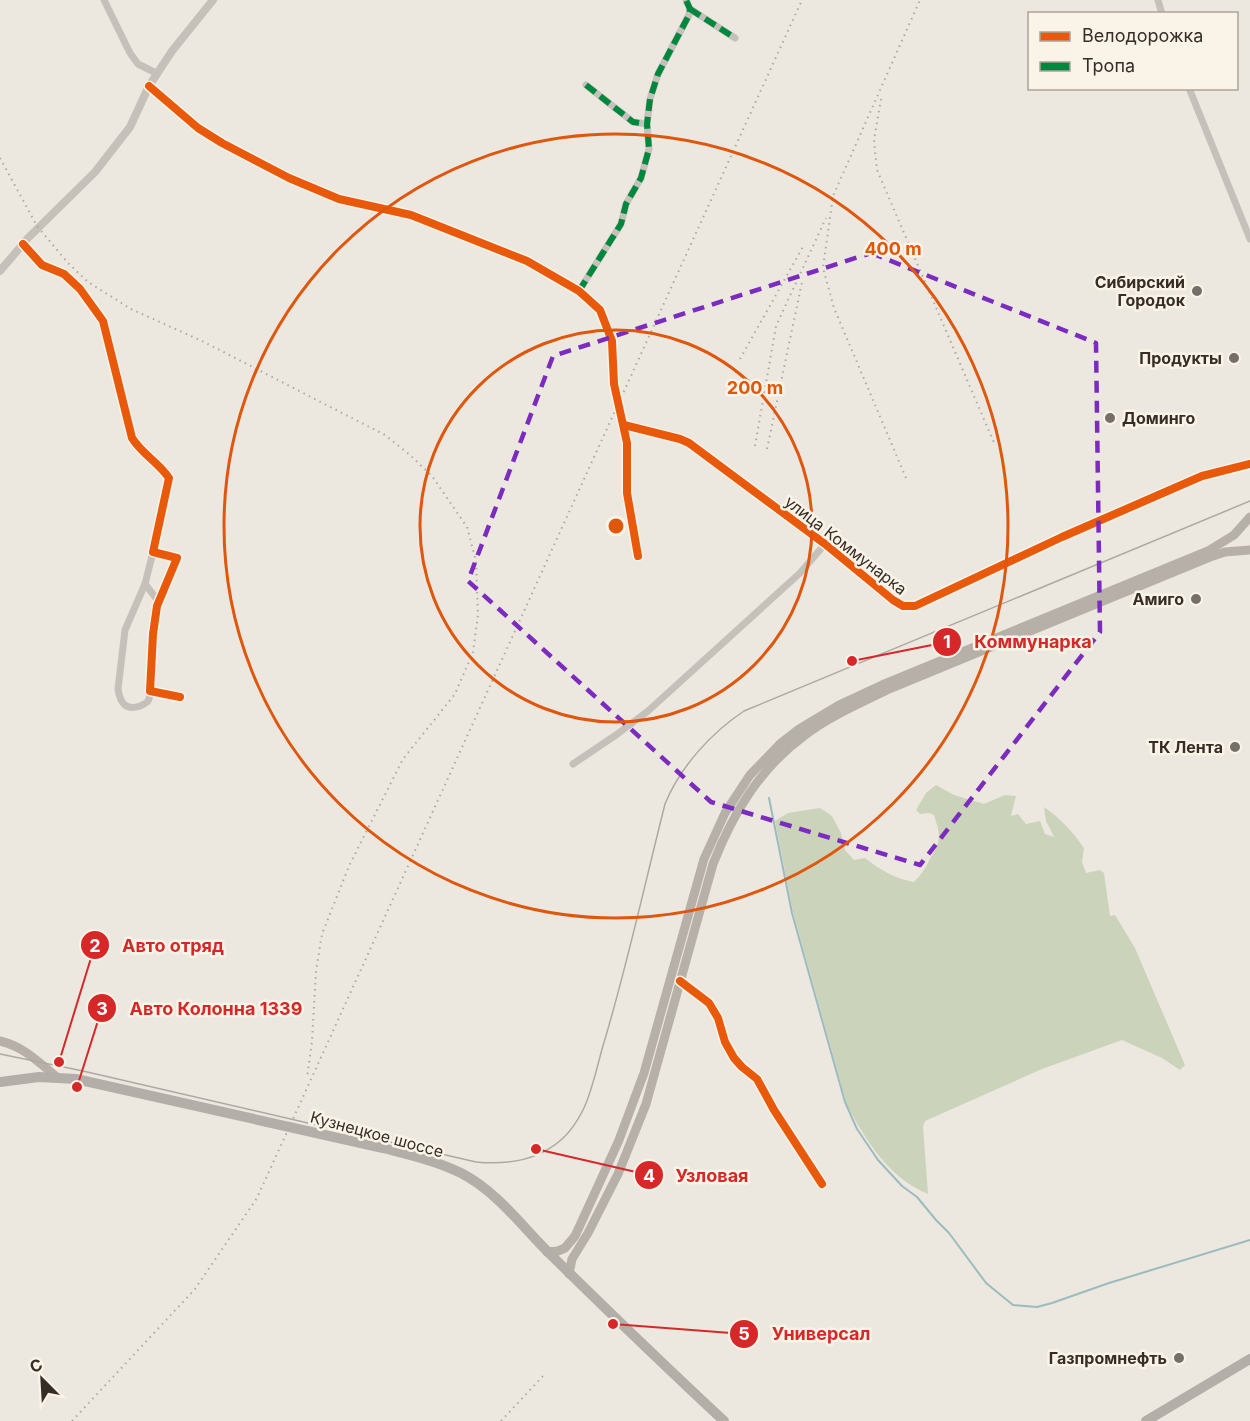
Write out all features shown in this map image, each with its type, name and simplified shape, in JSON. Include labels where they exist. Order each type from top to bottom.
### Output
[{"type":"main road","points":[[547,1252],[564,1248],[575,1236],[607,1168],[638,1091],[704,859],[725,813],[742,786],[764,761],[799,729],[839,705],[1208,550],[1234,535],[1250,517]]},
{"type":"main road","points":[[569,1274],[572,1259],[613,1184],[640,1118],[652,1083],[713,864],[741,803],[787,749],[805,734],[844,712],[911,681],[1218,554],[1250,550]]},
{"type":"main road","points":[[0,1041],[24,1049],[58,1078]]},
{"type":"main road","name":"Кузнецкое шоссе","points":[[0,1082],[39,1077],[76,1078],[425,1159],[461,1173],[502,1205],[606,1311],[724,1421]]},
{"type":"main road","points":[[1146,1421],[1250,1359]]},
{"type":"street","points":[[104,0],[138,64],[156,73]]},
{"type":"street","points":[[0,271],[23,244],[95,172],[130,127],[156,73],[188,28],[213,0]]},
{"type":"street","points":[[686,0],[690,9],[735,38]]},
{"type":"street","points":[[579,291],[621,224],[626,204],[641,178],[649,149],[647,124],[650,99],[658,74],[690,9]]},
{"type":"street","points":[[586,85],[633,122],[647,124]]},
{"type":"street","points":[[149,86],[198,128],[289,178],[339,200],[411,215],[527,261],[579,291],[600,310],[612,341],[614,384],[624,425],[628,459],[627,493],[638,556]]},
{"type":"street","points":[[1190,90],[1250,239]]},
{"type":"street","points":[[23,244],[42,265],[64,274],[80,289],[103,321],[132,438],[140,450],[163,469],[169,478],[145,584],[125,630],[120,666],[119,698],[123,705],[130,708],[143,706],[148,701],[153,634],[159,602],[177,558],[153,552]]},
{"type":"street","name":"улица Коммунарка","points":[[624,425],[689,443],[825,544],[903,606],[915,606],[1062,537],[1202,476],[1250,464]]},
{"type":"street","name":"улица Коммунарка","points":[[573,764],[648,711],[800,573],[825,544]]},
{"type":"street","points":[[145,584],[159,602]]},
{"type":"street","points":[[150,691],[180,697]]},
{"type":"street","points":[[680,981],[709,1003],[718,1018],[725,1042],[734,1058],[758,1079],[785,1129],[822,1184]]},
{"type":"highlighted area","points":[[871,253],[1096,343],[1100,632],[920,865],[711,802],[468,581],[553,356]]},
{"type":"green space","points":[[936,785],[954,795],[984,804],[1005,795],[1016,796],[1011,816],[1018,814],[1026,824],[1040,821],[1045,834],[1054,837],[1046,821],[1044,807],[1071,831],[1084,848],[1082,862],[1086,873],[1100,870],[1104,873],[1110,916],[1115,915],[1135,948],[1185,1065],[1180,1070],[1162,1058],[1122,1040],[1042,1069],[925,1121],[923,1127],[928,1194],[914,1187],[890,1168],[862,1132],[847,1105],[793,912],[775,821],[788,813],[820,808],[832,816],[841,833],[845,850],[854,860],[865,858],[888,873],[914,882],[926,867],[938,841],[939,832],[934,815],[920,814],[916,810],[926,793]]},
{"type":"waterway","points":[[769,798],[792,913],[845,1102],[857,1129],[878,1160],[902,1186],[917,1197],[949,1233],[986,1283],[1013,1305],[1037,1307],[1250,1240]]},
{"type":"tram line","points":[[0,1054],[476,1162],[511,1162],[532,1157],[562,1139],[571,1129],[587,1102],[621,981],[665,804],[679,777],[708,740],[744,711],[1250,501]]},
{"type":"railway","points":[[72,1421],[195,1289],[257,1198],[802,0]]},
{"type":"railway","points":[[906,478],[834,308],[823,268],[833,196],[920,0]]},
{"type":"railway","points":[[881,99],[874,140],[877,170],[995,445]]},
{"type":"railway","points":[[0,158],[37,226],[68,263],[88,282],[131,309],[202,341],[385,435],[432,476],[467,527],[476,561],[478,615],[473,652],[455,694],[403,759],[349,866],[322,934],[316,971],[312,1041],[307,1078]]},
{"type":"railway","points":[[755,446],[776,326],[826,218]]},
{"type":"railway","points":[[740,359],[804,245]]},
{"type":"railway","points":[[767,449],[802,282]]},
{"type":"railway","points":[[501,1421],[543,1376]]},
{"type":"marked path","points":[[579,291],[621,224],[626,204],[641,178],[649,149],[647,124],[650,99],[658,74],[689,15],[690,9],[686,0]]},
{"type":"marked path","points":[[690,9],[735,38]]},
{"type":"marked path","points":[[586,85],[633,122],[647,124]]},
{"type":"cycle path","points":[[149,86],[198,128],[289,178],[339,199],[411,215],[527,261],[579,291],[600,310],[612,341],[614,384],[627,443],[627,493],[638,556]]},
{"type":"cycle path","points":[[23,244],[42,265],[64,274],[80,289],[103,321],[132,438],[169,478],[153,552],[177,558],[157,606],[150,691],[180,697]]},
{"type":"cycle path","points":[[624,425],[689,443],[825,544],[903,606],[915,606],[1062,537],[1202,476],[1250,464]]},
{"type":"cycle path","points":[[680,981],[709,1003],[718,1018],[725,1042],[734,1058],[757,1079],[774,1110],[822,1184]]},
{"type":"place","name":"Сибирский Городок","points":[[1197,291]]},
{"type":"place","name":"Продукты","points":[[1234,358]]},
{"type":"place","name":"Доминго","points":[[1110,418]]},
{"type":"place","name":"Амиго","points":[[1196,599]]},
{"type":"place","name":"Коммунарка","points":[[852,661]]},
{"type":"place","name":"ТК Лента","points":[[1235,747]]},
{"type":"place","name":"Авто отряд","points":[[59,1062]]},
{"type":"place","name":"Авто Колонна 1339","points":[[77,1087]]},
{"type":"place","name":"Узловая","points":[[536,1149]]},
{"type":"place","name":"Универсал","points":[[613,1324]]},
{"type":"place","name":"Газпромнефть","points":[[1179,1358]]}]
